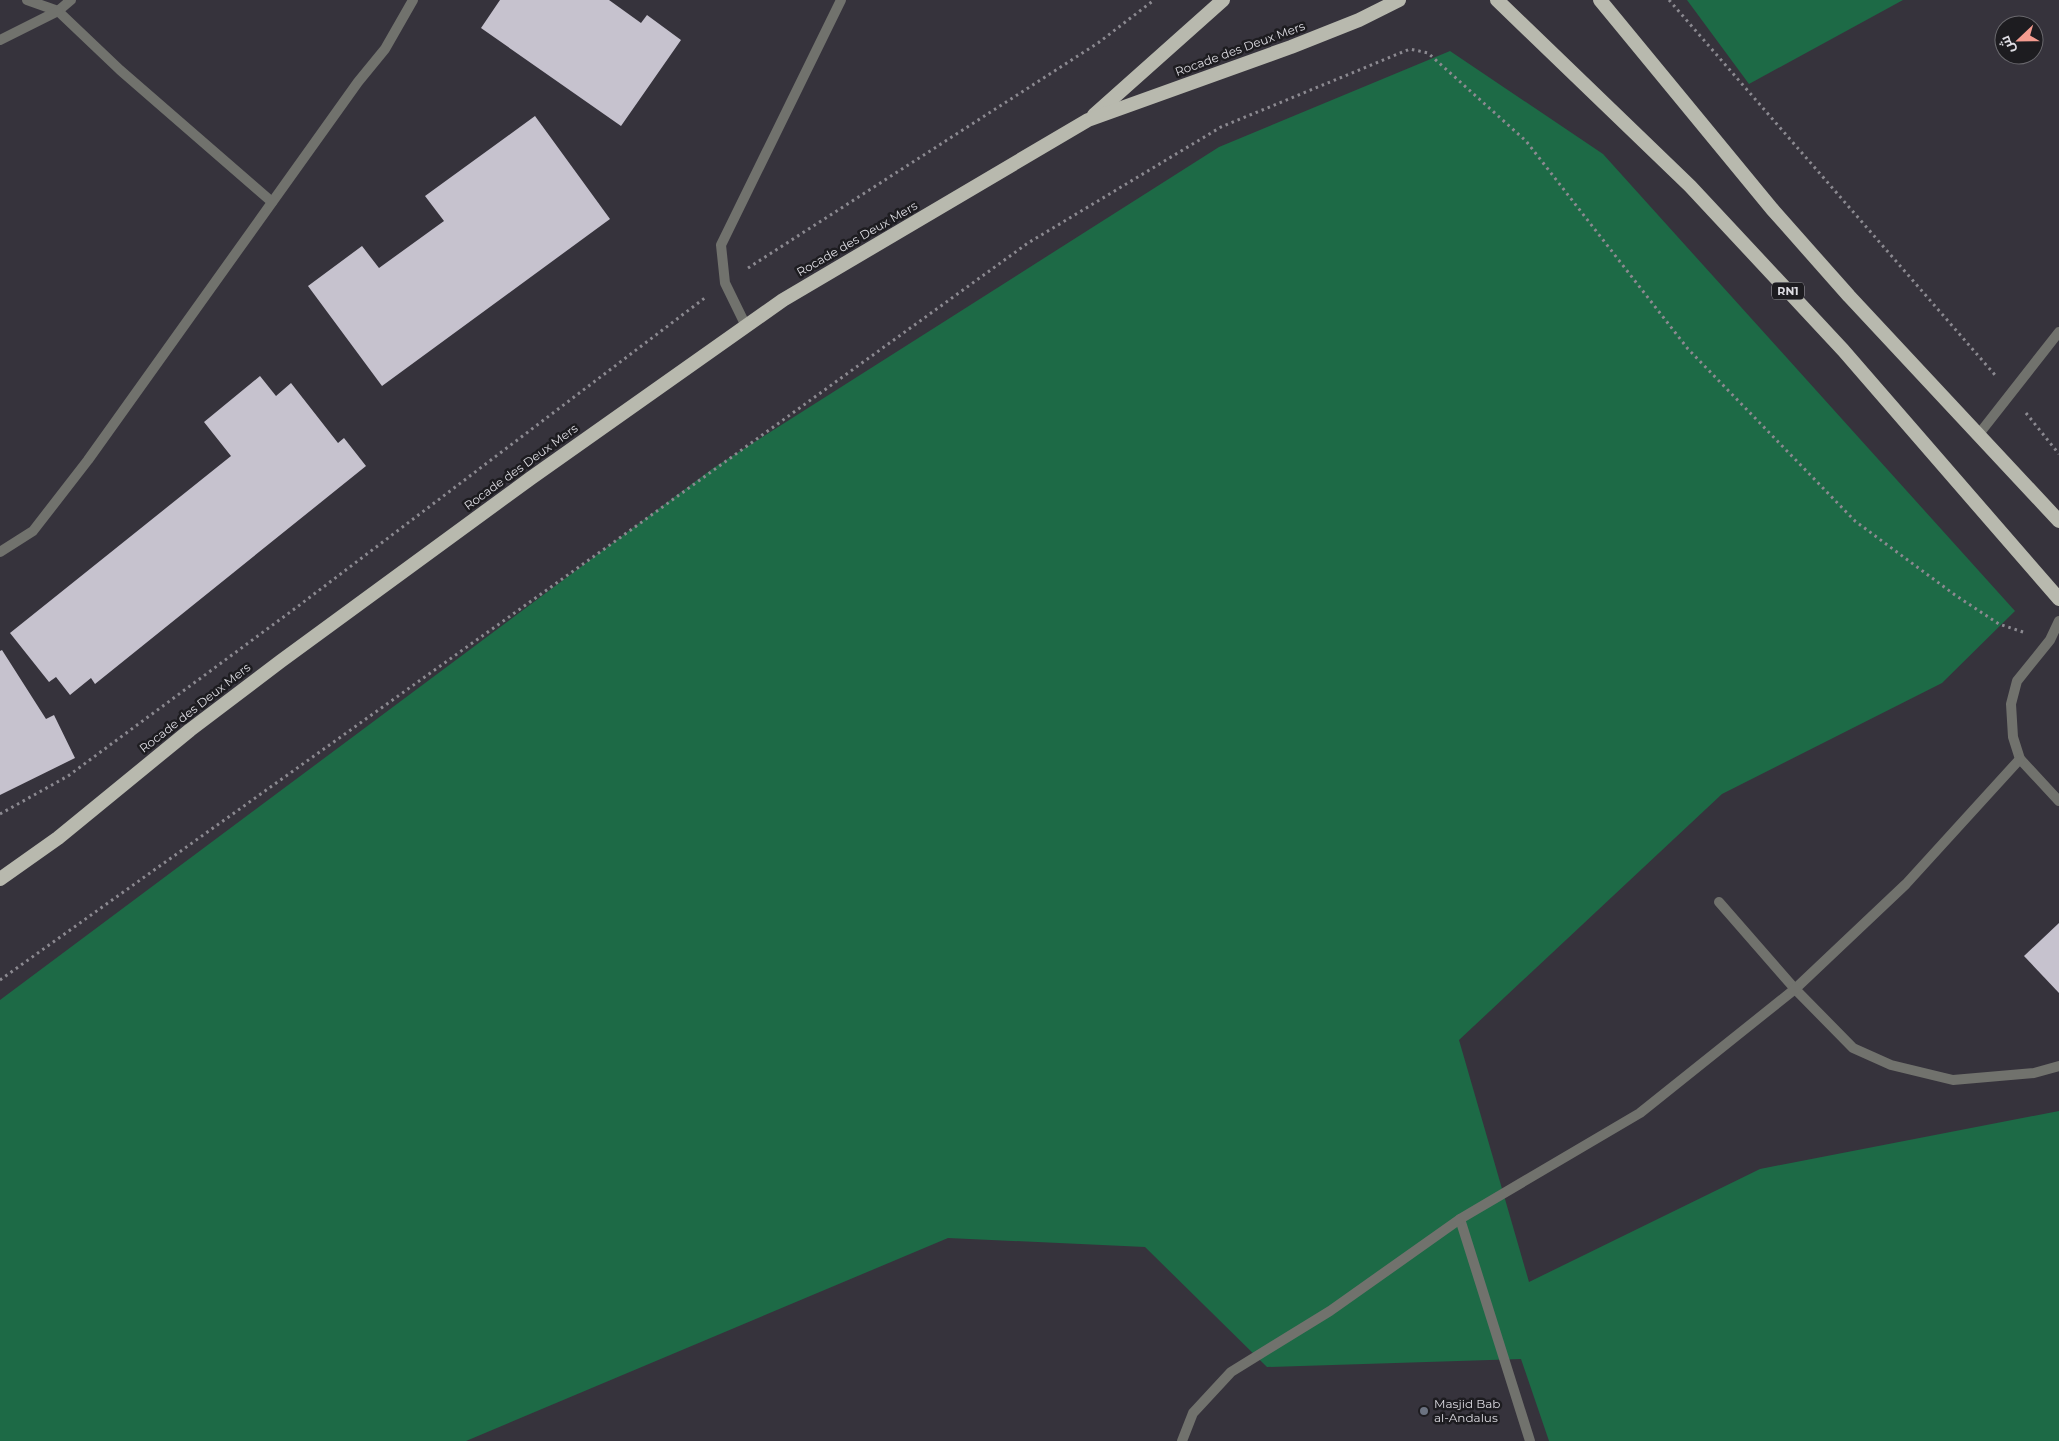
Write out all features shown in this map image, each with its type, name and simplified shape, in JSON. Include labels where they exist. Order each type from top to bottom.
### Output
[{"type":"highway","name":"Rocade des Deux Mers","points":[[1088,120],[1223,0]]},
{"type":"highway","name":"Rocade des Deux Mers","points":[[0,879],[58,838],[190,730],[281,661],[531,478],[783,300],[1088,120],[1300,44],[1359,20],[1399,0]]},
{"type":"highway","name":"RN1","points":[[1497,0],[1592,90],[1716,214],[1843,350],[2059,599]]},
{"type":"highway","points":[[1600,0],[1772,209],[1849,296],[2059,521]]},
{"type":"street","points":[[27,0],[58,12],[120,70],[272,202]]},
{"type":"street","points":[[0,40],[58,12],[71,0]]},
{"type":"street","points":[[0,552],[33,530],[40,523],[88,460],[358,82],[384,49],[413,0]]},
{"type":"street","points":[[746,326],[726,283],[721,245],[840,0]]},
{"type":"street","points":[[1979,434],[2059,332]]},
{"type":"street","points":[[2059,621],[2050,640],[2017,681],[2011,704],[2013,737],[2020,759],[2059,801]]},
{"type":"street","points":[[1182,1441],[1194,1412],[1231,1372],[1330,1311],[1460,1219],[1640,1113],[1795,989],[1906,884],[2020,759]]},
{"type":"street","points":[[1720,902],[1795,989],[1853,1048],[1891,1065],[1953,1080],[2034,1073],[2059,1066]]},
{"type":"street","points":[[1460,1219],[1530,1441]]},
{"type":"path","points":[[0,814],[68,776],[92,759],[297,608],[726,283],[1098,43],[1154,0]]},
{"type":"path","points":[[1669,0],[2011,394],[2059,454]]},
{"type":"path","points":[[0,980],[1028,243],[1221,127],[1410,48],[1428,53],[1526,142],[1688,349],[1854,521],[1998,624],[2050,640]]},
{"type":"green space","points":[[1687,0],[1903,0],[1749,84]]},
{"type":"green space","points":[[1450,51],[1603,154],[2015,611],[1942,683],[1722,794],[1459,1040],[1529,1282],[1760,1169],[2059,1111],[2059,1441],[1549,1441],[1521,1359],[1267,1367],[1145,1247],[948,1238],[466,1441],[0,1441],[0,1000],[712,469],[1219,147]]},
{"type":"building","points":[[500,0],[609,0],[641,23],[647,15],[681,40],[621,126],[481,28]]},
{"type":"building","points":[[535,116],[610,219],[382,386],[308,286],[362,246],[379,268],[444,221],[425,196]]},
{"type":"building","points":[[260,376],[276,396],[291,383],[338,443],[344,438],[366,466],[95,684],[91,678],[70,695],[56,677],[49,682],[10,633],[231,456],[204,422]]},
{"type":"building","points":[[2,650],[46,719],[54,715],[75,758],[0,795],[0,651]]},
{"type":"building","points":[[2059,923],[2059,993],[2024,956]]},
{"type":"place","name":"Masjid Bab al-Andalus","points":[[1424,1411]]}]
